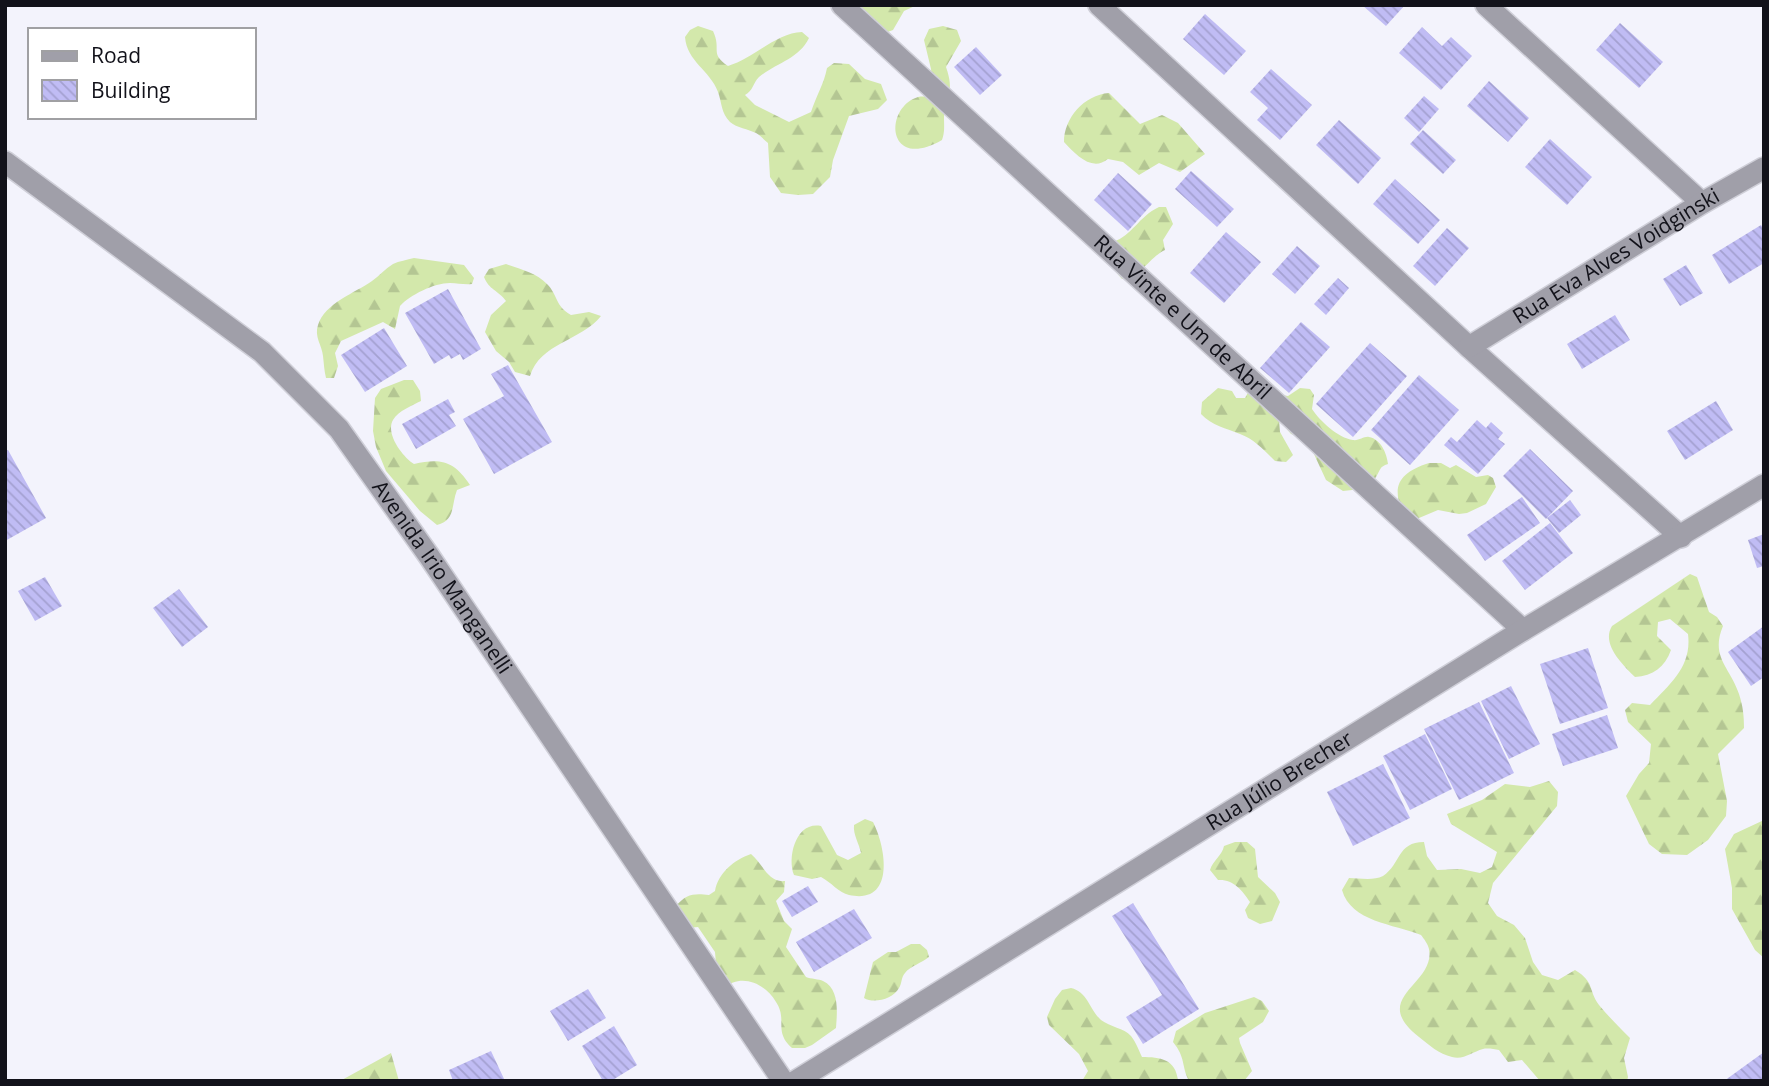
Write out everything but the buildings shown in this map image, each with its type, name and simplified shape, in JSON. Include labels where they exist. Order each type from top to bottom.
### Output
[{"type":"street","name":"Rua Vinte e Um de Abril","points":[[842,5],[1523,630]]},
{"type":"street","points":[[1099,5],[1469,347],[1681,537]]},
{"type":"street","points":[[1486,5],[1702,203]]},
{"type":"street","name":"Avenida Irio Manganelli","points":[[5,162],[262,352],[339,429],[429,556],[783,1081]]},
{"type":"street","name":"Rua Eva Alves Voidginski","points":[[1469,347],[1702,203],[1764,168]]},
{"type":"street","name":"Rua Júlio Brecher","points":[[796,1081],[1523,630],[1764,485]]},
{"type":"green space","points":[[846,5],[917,5],[904,11],[893,30],[877,36]]},
{"type":"green space","points":[[698,26],[713,31],[717,54],[728,66],[792,33],[802,32],[809,38],[793,56],[759,77],[745,95],[755,105],[789,122],[811,112],[827,68],[834,63],[849,64],[865,79],[881,84],[887,100],[878,109],[849,116],[833,160],[830,177],[813,194],[781,193],[770,177],[768,143],[758,134],[736,126],[727,119],[714,84],[694,60],[687,46],[685,37],[690,30]]},
{"type":"green space","points":[[943,26],[957,30],[961,41],[946,67],[950,88],[943,137],[924,148],[910,148],[901,143],[896,135],[896,124],[899,113],[907,103],[918,97],[934,97],[924,40],[929,29]]},
{"type":"green space","points":[[1109,93],[1140,124],[1162,115],[1178,123],[1205,154],[1180,172],[1159,163],[1139,175],[1123,162],[1108,159],[1096,164],[1084,160],[1064,142],[1068,124],[1084,103]]},
{"type":"green space","points":[[1159,207],[1166,207],[1173,224],[1163,240],[1165,250],[1140,271],[1122,279],[1111,262],[1113,242],[1126,235]]},
{"type":"green space","points":[[414,258],[464,265],[474,278],[472,284],[450,283],[423,290],[400,306],[395,329],[383,322],[341,341],[335,353],[338,366],[334,378],[326,378],[317,333],[322,317],[341,299],[372,281],[393,264]]},
{"type":"green space","points":[[506,264],[543,280],[551,288],[562,308],[571,315],[589,312],[601,316],[583,331],[542,356],[530,376],[515,372],[509,362],[496,351],[485,332],[491,315],[506,301],[488,285],[484,277],[489,269]]},
{"type":"green space","points":[[404,380],[413,380],[420,391],[421,401],[402,411],[393,420],[391,432],[396,445],[414,464],[432,461],[452,466],[470,485],[457,490],[450,516],[437,525],[420,511],[386,471],[376,447],[373,431],[375,398],[381,389]]},
{"type":"green space","points":[[1218,388],[1232,391],[1236,398],[1245,398],[1250,389],[1288,396],[1300,388],[1310,389],[1314,395],[1312,409],[1325,424],[1347,439],[1373,438],[1385,452],[1388,464],[1382,467],[1370,484],[1343,491],[1326,480],[1307,439],[1291,434],[1279,420],[1280,432],[1293,455],[1286,462],[1275,461],[1250,439],[1214,424],[1201,414],[1202,402]]},
{"type":"green space","points":[[1429,463],[1441,463],[1450,468],[1456,465],[1476,477],[1488,475],[1493,478],[1496,487],[1486,504],[1467,513],[1438,510],[1419,518],[1405,517],[1398,497],[1400,482],[1410,471]]},
{"type":"green space","points":[[1690,574],[1697,577],[1709,612],[1717,617],[1723,626],[1720,654],[1739,694],[1744,728],[1718,754],[1727,801],[1726,816],[1708,840],[1687,855],[1662,854],[1649,844],[1626,796],[1649,763],[1651,744],[1628,722],[1625,710],[1632,703],[1650,705],[1672,681],[1687,656],[1688,634],[1670,619],[1658,622],[1657,636],[1671,650],[1658,670],[1635,677],[1614,653],[1609,633],[1612,626]]},
{"type":"green space","points":[[1549,781],[1558,792],[1557,806],[1493,883],[1488,903],[1497,916],[1514,925],[1525,938],[1533,962],[1542,975],[1558,980],[1575,970],[1586,978],[1599,1005],[1630,1038],[1624,1058],[1627,1081],[1540,1081],[1522,1060],[1508,1062],[1499,1050],[1483,1049],[1456,1058],[1434,1049],[1405,1023],[1400,1011],[1402,1001],[1428,961],[1427,943],[1421,935],[1375,920],[1354,909],[1342,890],[1349,878],[1370,879],[1383,876],[1404,850],[1415,843],[1424,842],[1427,856],[1437,870],[1461,869],[1480,873],[1492,867],[1497,852],[1451,824],[1447,814],[1482,800],[1505,784],[1530,787]]},
{"type":"green space","points":[[865,819],[873,822],[884,859],[881,883],[874,891],[864,896],[849,895],[821,877],[812,879],[794,875],[793,850],[805,829],[821,826],[837,855],[848,860],[861,853],[854,825]]},
{"type":"green space","points":[[1764,820],[1764,958],[1755,950],[1732,909],[1732,888],[1725,849],[1734,834]]},
{"type":"green space","points":[[1247,842],[1255,849],[1258,877],[1275,893],[1280,902],[1272,921],[1260,924],[1248,918],[1245,910],[1250,902],[1244,893],[1233,883],[1218,880],[1210,870],[1224,846]]},
{"type":"green space","points":[[751,854],[770,876],[785,881],[784,892],[776,901],[784,921],[792,929],[786,947],[806,977],[823,981],[835,995],[836,1028],[805,1048],[792,1048],[786,1042],[779,1008],[766,990],[745,981],[738,981],[724,988],[715,952],[698,927],[688,928],[676,906],[691,895],[709,895],[715,891],[728,868]]},
{"type":"green space","points":[[911,944],[920,944],[927,950],[929,957],[907,971],[899,988],[888,998],[864,998],[873,962],[888,952],[896,952]]},
{"type":"green space","points":[[1071,988],[1085,997],[1101,1020],[1131,1036],[1142,1057],[1161,1059],[1170,1064],[1178,1081],[1082,1081],[1088,1071],[1079,1054],[1049,1025],[1047,1017],[1062,990]]},
{"type":"green space","points":[[1254,997],[1262,1001],[1269,1011],[1263,1022],[1239,1038],[1252,1071],[1244,1081],[1189,1081],[1180,1053],[1173,1042],[1176,1031],[1205,1013]]},
{"type":"green space","points":[[391,1053],[399,1081],[340,1081]]}]
